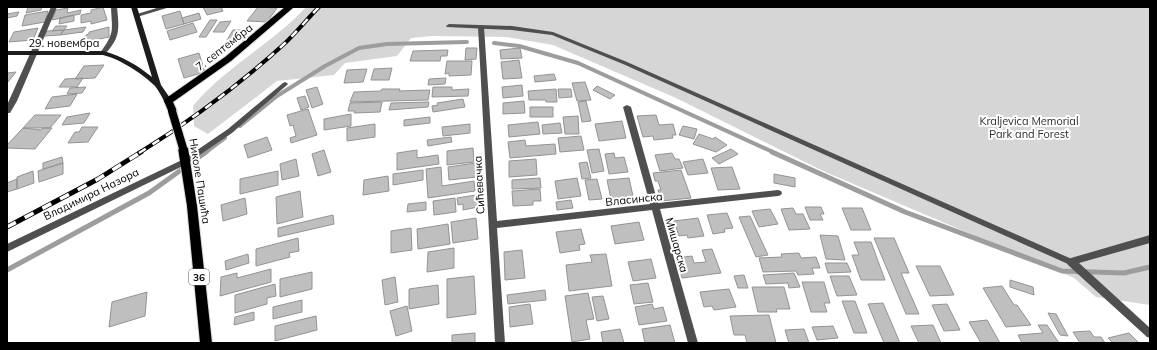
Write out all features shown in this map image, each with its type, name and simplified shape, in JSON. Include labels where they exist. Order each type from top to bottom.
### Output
[{"type":"main road","name":"7. септембра","points":[[168,101],[228,59],[290,7]]},
{"type":"main road","name":"Николе Пашића","points":[[168,101],[183,148],[186,164],[206,343]]},
{"type":"street","points":[[7,111],[54,7]]},
{"type":"street","points":[[103,53],[114,41],[116,35],[114,7]]},
{"type":"street","name":"Николе Пашића","points":[[134,7],[158,85],[168,101]]},
{"type":"street","points":[[137,15],[167,7]]},
{"type":"street","name":"Сићевачка","points":[[482,27],[500,343]]},
{"type":"street","name":"29. новембра","points":[[7,53],[103,53],[120,57],[158,85]]},
{"type":"street","name":"Мишарска","points":[[627,107],[693,343]]},
{"type":"street","name":"Владимира Назора","points":[[7,248],[186,164]]},
{"type":"street","name":"Власинска","points":[[493,225],[778,193]]},
{"type":"street","points":[[1071,262],[1150,239]]},
{"type":"street","points":[[1071,262],[1150,334]]},
{"type":"lane","points":[[449,26],[512,28],[553,34],[617,60],[1071,262]]},
{"type":"lane","points":[[186,164],[230,131],[285,84]]},
{"type":"green space","name":"Kraljevica Memorial Park and Forest","points":[[306,7],[1150,7],[1150,305],[1096,297],[1074,278],[823,171],[676,98],[553,45],[507,37],[432,36],[411,38],[397,56],[345,63],[334,75],[277,81],[208,134],[194,126],[193,106],[206,92],[219,79],[278,33]]},
{"type":"building","points":[[28,7],[42,7],[41,10],[26,13]]},
{"type":"building","points":[[103,7],[107,20],[91,24],[91,21],[81,23],[81,15],[91,13],[91,10]]},
{"type":"building","points":[[203,7],[221,7],[223,11],[207,15]]},
{"type":"building","points":[[258,7],[277,8],[267,22],[247,21]]},
{"type":"building","points":[[68,8],[67,13],[81,10],[80,14],[52,20],[56,10]]},
{"type":"building","points":[[48,11],[45,22],[22,26],[25,15]]},
{"type":"building","points":[[180,11],[184,24],[166,29],[162,16]]},
{"type":"building","points":[[19,12],[17,16],[7,18],[7,14]]},
{"type":"building","points":[[199,13],[201,19],[184,24],[182,18]]},
{"type":"building","points":[[74,15],[74,21],[59,24],[60,18]]},
{"type":"building","points":[[210,20],[217,20],[206,37],[199,37]]},
{"type":"building","points":[[231,21],[224,32],[213,32],[220,22]]},
{"type":"building","points":[[193,23],[197,32],[170,40],[167,31]]},
{"type":"building","points":[[56,26],[67,26],[64,30],[52,31]]},
{"type":"building","points":[[86,27],[83,32],[60,35],[64,30]]},
{"type":"building","points":[[109,27],[109,37],[85,42],[86,35],[89,34],[89,32]]},
{"type":"building","points":[[38,28],[33,40],[9,42],[14,32]]},
{"type":"building","points":[[64,30],[60,35],[44,36],[47,31]]},
{"type":"building","points":[[233,30],[249,30],[243,40],[227,40]]},
{"type":"building","points":[[466,48],[477,48],[476,59],[465,60]]},
{"type":"building","points":[[520,48],[522,58],[501,59],[500,50]]},
{"type":"building","points":[[448,50],[447,56],[441,56],[440,61],[410,61],[413,51]]},
{"type":"building","points":[[199,53],[205,72],[184,78],[178,59]]},
{"type":"building","points":[[519,60],[522,78],[503,79],[501,62]]},
{"type":"building","points":[[447,61],[472,61],[471,75],[449,76],[449,73],[445,74]]},
{"type":"building","points":[[104,65],[95,78],[75,79],[84,66]]},
{"type":"building","points":[[392,68],[389,80],[371,80],[374,69]]},
{"type":"building","points":[[367,69],[363,82],[344,83],[347,70]]},
{"type":"building","points":[[16,72],[8,82],[7,83],[7,73]]},
{"type":"building","points":[[554,74],[556,80],[535,82],[534,76]]},
{"type":"building","points":[[83,78],[77,87],[59,87],[65,79]]},
{"type":"building","points":[[446,78],[445,84],[428,85],[429,79]]},
{"type":"building","points":[[585,82],[591,100],[577,101],[572,83]]},
{"type":"building","points":[[522,85],[523,96],[503,98],[502,87]]},
{"type":"building","points":[[597,86],[615,95],[610,99],[593,90]]},
{"type":"building","points":[[86,87],[82,93],[67,94],[70,88]]},
{"type":"building","points":[[317,87],[323,104],[312,108],[306,90]]},
{"type":"building","points":[[433,87],[452,87],[452,90],[469,89],[468,96],[432,97]]},
{"type":"building","points":[[382,89],[400,89],[399,91],[430,90],[428,100],[350,102],[354,92],[381,91]]},
{"type":"building","points":[[556,89],[557,102],[546,102],[546,100],[529,100],[528,91]]},
{"type":"building","points":[[558,89],[571,89],[572,97],[559,98]]},
{"type":"building","points":[[77,94],[70,106],[45,109],[52,97]]},
{"type":"building","points":[[305,96],[309,107],[301,110],[297,98]]},
{"type":"building","points":[[463,99],[465,107],[433,112],[432,106],[438,105],[437,103]]},
{"type":"building","points":[[524,101],[525,113],[503,114],[503,103]]},
{"type":"building","points":[[586,101],[591,121],[582,122],[578,102]]},
{"type":"building","points":[[382,102],[380,112],[354,113],[355,111],[348,111],[350,103]]},
{"type":"building","points":[[429,102],[428,107],[389,110],[391,103]]},
{"type":"building","points":[[530,107],[553,107],[553,117],[530,117]]},
{"type":"building","points":[[308,109],[317,135],[291,143],[290,138],[296,136],[293,125],[290,126],[287,115]]},
{"type":"building","points":[[90,113],[84,123],[62,125],[67,117]]},
{"type":"building","points":[[351,114],[351,126],[324,130],[324,119]]},
{"type":"building","points":[[35,115],[61,115],[50,128],[23,128]]},
{"type":"building","points":[[656,115],[659,125],[673,124],[676,135],[672,135],[673,138],[654,140],[653,136],[643,137],[637,116]]},
{"type":"building","points":[[578,116],[579,134],[565,134],[563,117]]},
{"type":"building","points":[[430,117],[430,123],[404,126],[404,120]]},
{"type":"building","points":[[622,121],[626,138],[599,141],[595,124]]},
{"type":"building","points":[[538,122],[540,134],[509,137],[508,125]]},
{"type":"building","points":[[560,123],[562,133],[543,134],[542,125]]},
{"type":"building","points":[[375,124],[375,137],[347,141],[347,128]]},
{"type":"building","points":[[470,124],[470,133],[443,136],[442,127]]},
{"type":"building","points":[[683,126],[697,129],[694,139],[679,135]]},
{"type":"building","points":[[82,127],[98,127],[88,142],[68,143],[75,132],[79,132]]},
{"type":"building","points":[[23,128],[41,130],[43,128],[52,128],[35,149],[7,148],[7,145]]},
{"type":"building","points":[[699,134],[713,139],[715,137],[727,145],[716,152],[693,144]]},
{"type":"building","points":[[581,136],[584,150],[560,152],[558,138]]},
{"type":"building","points":[[267,137],[272,150],[248,158],[244,145]]},
{"type":"building","points":[[451,137],[452,142],[428,146],[427,140]]},
{"type":"building","points":[[525,140],[526,146],[555,144],[556,154],[510,158],[508,142]]},
{"type":"building","points":[[473,148],[474,162],[447,165],[447,151]]},
{"type":"building","points":[[599,149],[604,171],[592,173],[587,150]]},
{"type":"building","points":[[731,149],[738,154],[719,164],[712,158]]},
{"type":"building","points":[[324,150],[331,172],[318,176],[312,154]]},
{"type":"building","points":[[417,150],[417,158],[438,155],[439,164],[397,170],[397,153]]},
{"type":"building","points":[[614,153],[615,158],[624,157],[628,172],[609,174],[605,154]]},
{"type":"building","points":[[672,153],[675,159],[679,159],[683,168],[660,171],[655,155]]},
{"type":"building","points":[[62,157],[63,163],[43,169],[43,163]]},
{"type":"building","points":[[296,159],[299,176],[282,180],[280,164]]},
{"type":"building","points":[[536,159],[537,175],[509,177],[509,161]]},
{"type":"building","points":[[703,159],[708,173],[688,175],[683,162]]},
{"type":"building","points":[[587,162],[591,178],[582,179],[579,163]]},
{"type":"building","points":[[63,163],[63,174],[39,182],[38,171]]},
{"type":"building","points":[[476,163],[477,177],[449,180],[448,167]]},
{"type":"building","points":[[441,167],[442,186],[474,181],[475,191],[428,198],[426,169]]},
{"type":"building","points":[[732,167],[740,189],[718,190],[711,168]]},
{"type":"building","points":[[423,170],[423,180],[393,185],[393,174]]},
{"type":"building","points":[[681,170],[691,198],[661,201],[658,190],[661,190],[658,181],[655,181],[653,173]]},
{"type":"building","points":[[33,171],[34,183],[17,189],[17,177]]},
{"type":"building","points":[[278,171],[278,185],[240,194],[240,179]]},
{"type":"building","points":[[774,174],[795,178],[795,187],[774,183]]},
{"type":"building","points":[[388,176],[389,191],[363,195],[364,180]]},
{"type":"building","points":[[540,178],[541,188],[512,189],[512,180]]},
{"type":"building","points":[[577,178],[581,196],[558,199],[555,181]]},
{"type":"building","points":[[629,178],[633,196],[611,199],[607,180]]},
{"type":"building","points":[[17,179],[17,189],[7,192],[7,183]]},
{"type":"building","points":[[597,179],[602,199],[589,200],[585,180]]},
{"type":"building","points":[[540,189],[541,201],[533,201],[533,205],[513,206],[512,191]]},
{"type":"building","points":[[300,191],[303,217],[277,224],[276,197]]},
{"type":"building","points":[[476,195],[478,207],[463,210],[463,204],[458,205],[457,198]]},
{"type":"building","points":[[245,198],[247,214],[223,221],[221,205]]},
{"type":"building","points":[[455,198],[456,212],[434,215],[433,201]]},
{"type":"building","points":[[571,200],[573,208],[557,210],[556,202]]},
{"type":"building","points":[[426,202],[426,210],[407,212],[408,204]]},
{"type":"building","points":[[805,207],[821,207],[824,214],[820,214],[823,220],[810,220]]},
{"type":"building","points":[[793,208],[796,214],[803,214],[810,229],[789,230],[781,209]]},
{"type":"building","points":[[842,208],[862,208],[871,230],[851,230]]},
{"type":"building","points":[[770,209],[778,224],[759,227],[752,211]]},
{"type":"building","points":[[727,213],[733,228],[724,229],[725,232],[713,234],[707,215]]},
{"type":"building","points":[[333,215],[334,224],[278,237],[278,228]]},
{"type":"building","points":[[750,216],[768,255],[756,257],[739,217]]},
{"type":"building","points":[[476,218],[478,239],[453,243],[451,222]]},
{"type":"building","points":[[698,218],[704,236],[688,238],[687,235],[679,236],[674,221]]},
{"type":"building","points":[[639,222],[644,240],[615,244],[611,226]]},
{"type":"building","points":[[448,224],[450,244],[418,249],[417,229]]},
{"type":"building","points":[[411,228],[412,250],[391,253],[391,231]]},
{"type":"building","points":[[581,229],[585,244],[579,245],[580,250],[560,253],[556,232]]},
{"type":"building","points":[[820,235],[838,236],[845,260],[826,259]]},
{"type":"building","points":[[298,238],[299,251],[289,253],[290,257],[256,266],[256,249]]},
{"type":"building","points":[[874,238],[894,238],[909,273],[901,273],[919,314],[906,314]]},
{"type":"building","points":[[854,242],[871,242],[885,280],[861,280],[852,255],[859,255]]},
{"type":"building","points":[[454,248],[454,268],[427,272],[428,252]]},
{"type":"building","points":[[712,249],[721,273],[682,278],[676,258],[692,256],[694,263],[706,262],[702,250]]},
{"type":"building","points":[[522,250],[525,278],[505,280],[504,252]]},
{"type":"building","points":[[799,253],[801,258],[816,257],[820,268],[812,268],[814,274],[798,275],[796,271],[763,272],[759,258],[782,257],[781,254]]},
{"type":"building","points":[[248,254],[249,263],[226,270],[225,261]]},
{"type":"building","points":[[606,254],[612,286],[569,291],[566,265],[592,262],[590,255]]},
{"type":"building","points":[[651,259],[656,278],[633,281],[628,262]]},
{"type":"building","points":[[825,263],[847,263],[851,272],[828,273]]},
{"type":"building","points":[[916,266],[940,266],[954,295],[930,296]]},
{"type":"building","points":[[271,269],[271,282],[220,296],[221,277],[237,273],[237,278]]},
{"type":"building","points":[[312,272],[312,289],[280,297],[280,279]]},
{"type":"building","points":[[794,273],[800,287],[789,288],[788,283],[766,284],[763,275]]},
{"type":"building","points":[[744,275],[748,288],[738,288],[734,276]]},
{"type":"building","points":[[474,276],[476,314],[447,318],[447,279]]},
{"type":"building","points":[[830,276],[849,276],[857,295],[837,296]]},
{"type":"building","points":[[395,277],[398,302],[385,305],[382,280]]},
{"type":"building","points":[[1010,280],[1033,287],[1034,295],[1010,287]]},
{"type":"building","points":[[802,282],[824,282],[830,303],[824,303],[827,312],[811,312]]},
{"type":"building","points":[[648,283],[653,302],[634,304],[630,285]]},
{"type":"building","points":[[275,284],[276,296],[267,298],[267,304],[235,313],[235,295]]},
{"type":"building","points":[[438,285],[439,304],[409,309],[409,289]]},
{"type":"building","points":[[1002,286],[1014,305],[1017,305],[1031,325],[1006,327],[983,288]]},
{"type":"building","points":[[752,287],[784,287],[790,309],[776,309],[777,312],[758,312]]},
{"type":"building","points":[[729,289],[736,307],[714,310],[712,306],[704,307],[700,292]]},
{"type":"building","points":[[545,290],[546,300],[508,304],[507,295]]},
{"type":"building","points":[[147,292],[145,316],[109,327],[112,302]]},
{"type":"building","points":[[588,293],[594,319],[586,320],[590,339],[572,342],[565,296]]},
{"type":"building","points":[[603,296],[609,319],[597,321],[592,297]]},
{"type":"building","points":[[302,300],[302,312],[273,319],[273,307]]},
{"type":"building","points":[[842,301],[855,301],[867,333],[854,333]]},
{"type":"building","points":[[883,303],[900,343],[884,343],[868,304]]},
{"type":"building","points":[[530,304],[533,324],[510,327],[509,307]]},
{"type":"building","points":[[652,304],[654,309],[663,307],[667,321],[639,325],[635,307]]},
{"type":"building","points":[[947,304],[960,330],[944,331],[932,305]]},
{"type":"building","points":[[407,306],[412,331],[396,336],[390,311]]},
{"type":"building","points":[[254,312],[254,320],[234,325],[235,317]]},
{"type":"building","points":[[1048,313],[1056,314],[1068,336],[1060,335]]},
{"type":"building","points":[[769,315],[776,343],[747,343],[745,335],[734,335],[730,316]]},
{"type":"building","points":[[316,316],[317,330],[275,341],[275,326]]},
{"type":"building","points":[[987,320],[1000,343],[981,343],[969,322]]},
{"type":"building","points":[[670,325],[675,343],[645,343],[642,329]]},
{"type":"building","points":[[933,325],[941,343],[919,343],[911,326]]},
{"type":"building","points":[[1038,325],[1047,325],[1059,343],[1022,343],[1018,335],[1043,333]]},
{"type":"building","points":[[833,326],[838,338],[817,340],[812,327]]},
{"type":"building","points":[[620,329],[624,343],[603,343],[601,332]]},
{"type":"building","points":[[804,329],[809,343],[789,343],[785,330]]},
{"type":"building","points":[[1090,331],[1094,337],[1101,337],[1105,343],[1080,343],[1073,332]]},
{"type":"building","points":[[475,333],[475,343],[452,343],[452,335]]},
{"type":"building","points":[[1129,333],[1139,343],[1113,343],[1108,338]]},
{"type":"waterway","points":[[240,126],[277,96],[325,66],[359,48],[387,44],[467,42]]},
{"type":"waterway","points":[[494,43],[519,46],[578,63],[775,153]]},
{"type":"waterway","points":[[205,153],[225,138]]},
{"type":"waterway","points":[[7,270],[149,193],[206,152]]},
{"type":"waterway","points":[[772,152],[905,212],[1062,271],[1124,273],[1150,267]]},
{"type":"railway","points":[[139,153],[177,128],[232,88],[288,40],[319,7]]},
{"type":"railway","points":[[7,227],[98,179],[141,152]]}]
